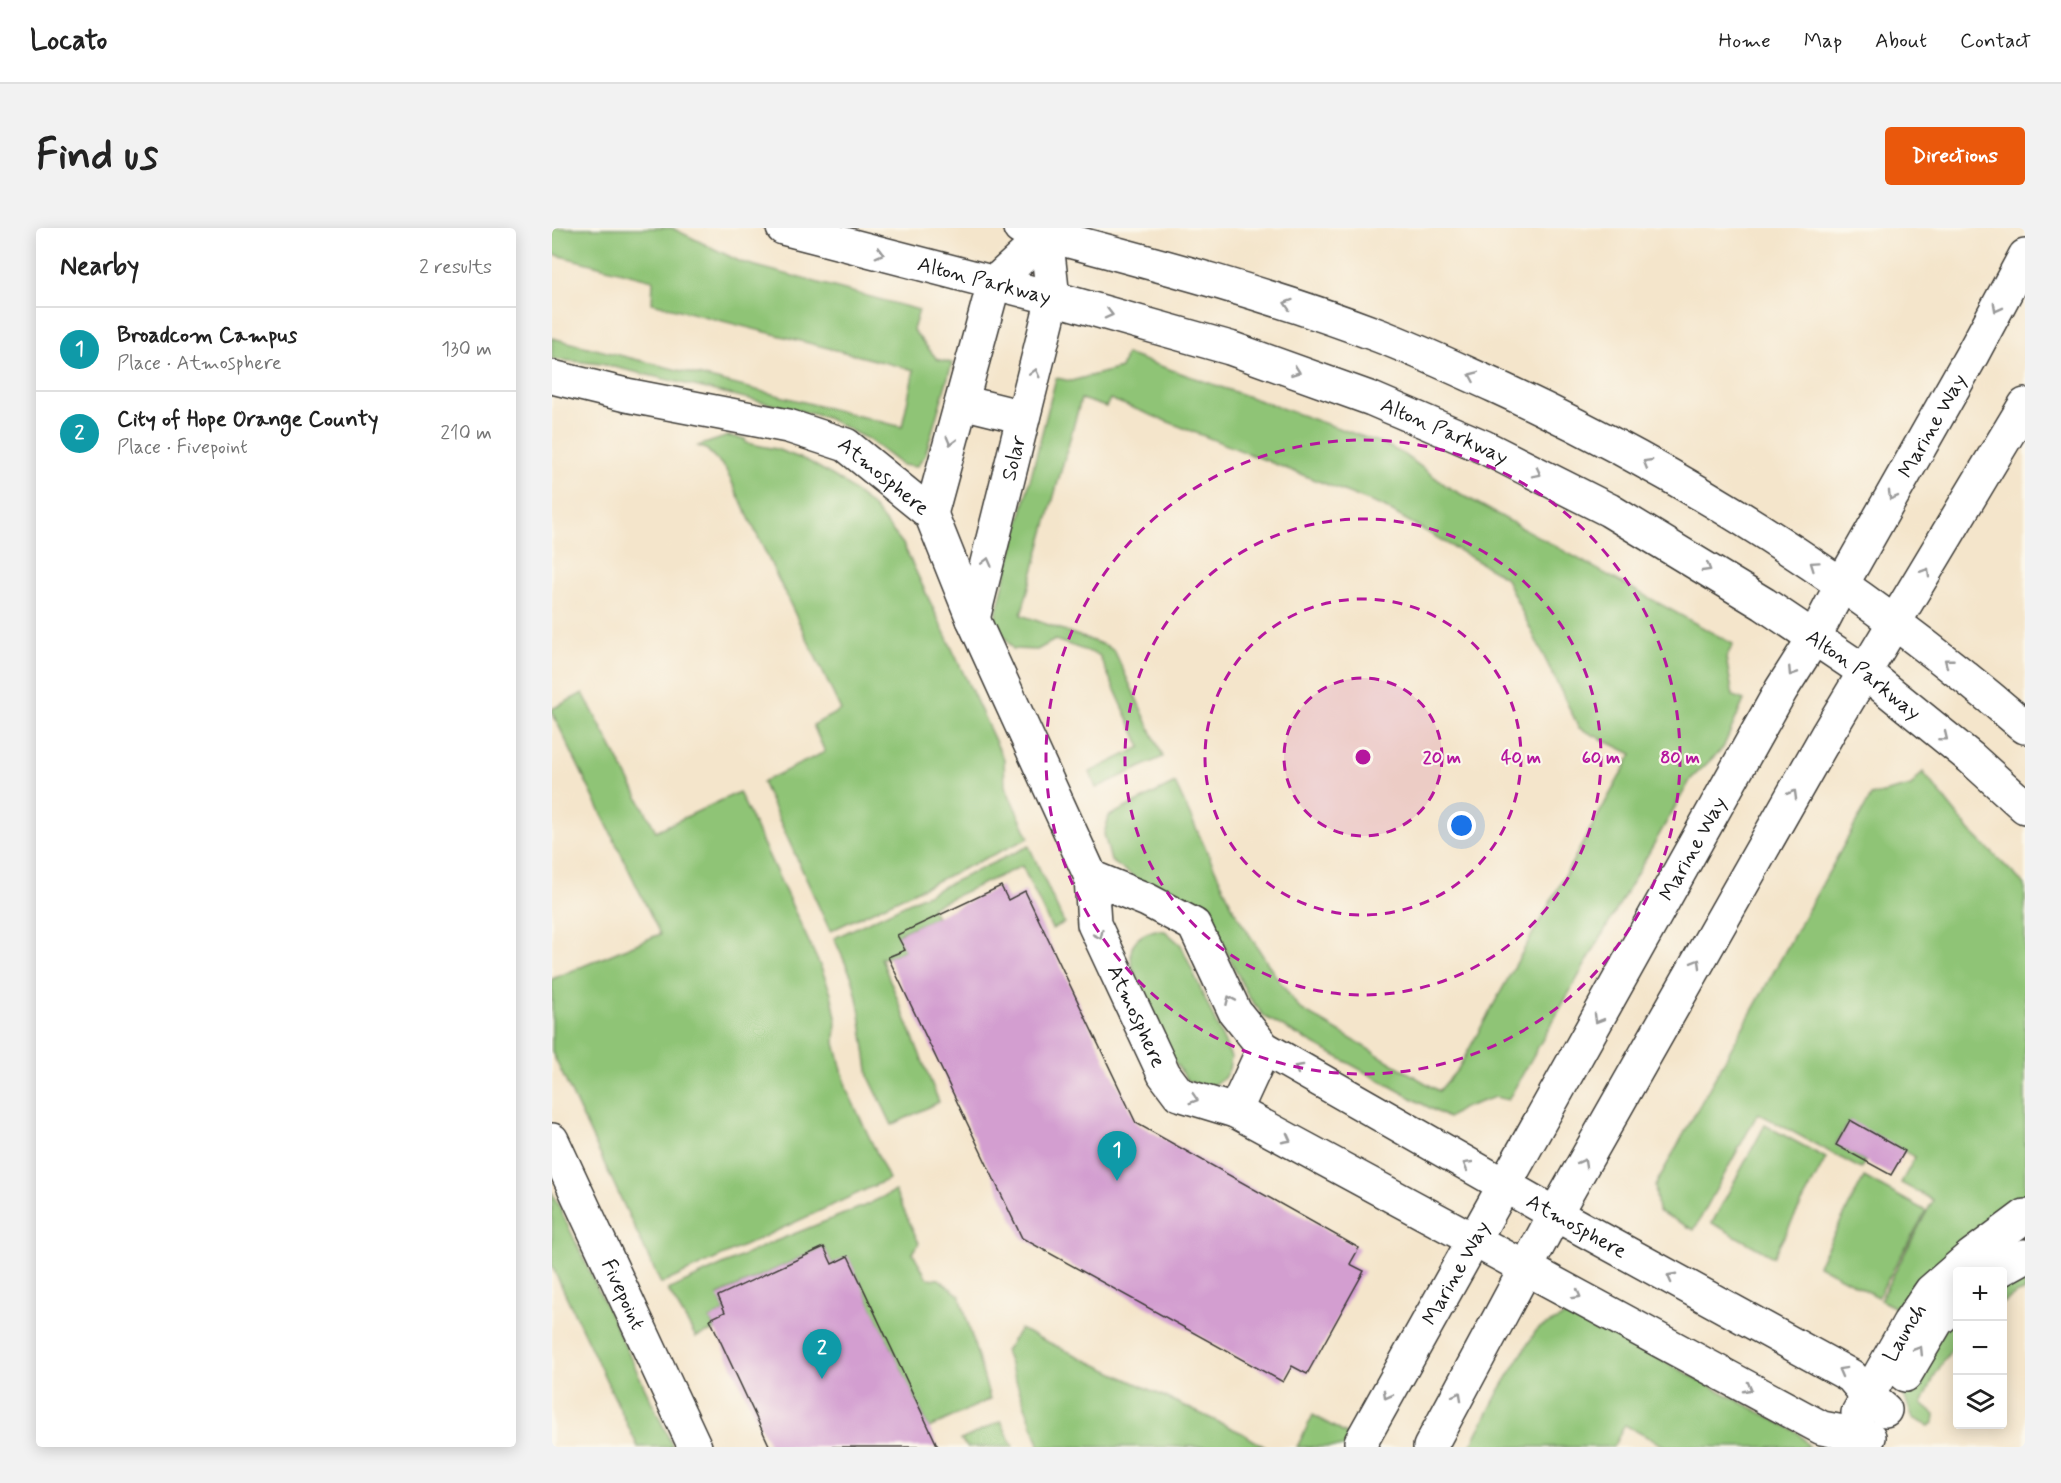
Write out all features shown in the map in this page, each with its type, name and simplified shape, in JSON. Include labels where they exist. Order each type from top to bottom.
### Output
[{"type":"main road","name":"Alton Parkway","points":[[783,228],[1053,297],[1187,335],[1372,399],[1484,447],[1556,482],[1649,533],[1735,585],[1865,672],[1971,758],[2025,807]]},
{"type":"main road","points":[[931,514],[994,283],[1033,232]]},
{"type":"main road","points":[[1033,232],[1053,297]]},
{"type":"main road","points":[[1033,232],[1258,294],[1382,337],[1521,398],[1629,453],[1744,520],[1896,622],[1970,679],[2025,727]]},
{"type":"main road","name":"Marine Way","points":[[1361,1442],[1780,690],[1814,638],[2025,256]]},
{"type":"main road","name":"Solar","points":[[973,619],[1053,297]]},
{"type":"main road","name":"Atmosphere","points":[[552,378],[626,395],[788,426],[846,445],[931,514],[973,619],[1090,877],[1094,924],[1164,1074],[1179,1094],[1235,1112],[1822,1428],[1862,1428],[1851,1376],[1503,1185],[1264,1048],[1235,1012],[1194,925],[1147,900],[1090,877]]},
{"type":"main road","points":[[962,402],[1023,417]]},
{"type":"main road","points":[[1430,1447],[1555,1214],[1828,733],[2025,405]]},
{"type":"main road","points":[[1235,1112],[1264,1048]]},
{"type":"main road","name":"Fivepoint","points":[[552,1140],[695,1447]]},
{"type":"main road","name":"Launch","points":[[1862,1428],[1909,1323],[1931,1292],[1970,1257],[2025,1216]]},
{"type":"main road","points":[[2005,1267],[2025,1256]]},
{"type":"main road","name":"Launch","points":[[1862,1428],[1937,1321],[1953,1307]]},
{"type":"green space","points":[[552,228],[672,228],[741,262],[919,310],[913,330],[937,359],[952,363],[925,456],[916,467],[902,465],[869,440],[825,417],[601,364],[552,359],[552,338],[902,427],[914,370],[652,303],[653,280],[552,254]]},
{"type":"green space","points":[[1126,354],[1384,444],[1405,455],[1448,487],[1733,644],[1726,658],[1733,696],[1744,700],[1723,748],[1691,779],[1508,1100],[1495,1097],[1463,1108],[1448,1118],[1265,1017],[1248,996],[1218,933],[1196,902],[1143,883],[1111,861],[1104,834],[1109,816],[1175,783],[1235,912],[1299,1008],[1439,1091],[1458,1069],[1632,754],[1579,728],[1505,577],[1384,507],[1110,399],[1106,407],[1081,399],[1021,615],[1107,646],[1115,652],[1163,757],[1096,788],[1090,772],[1141,747],[1099,655],[1055,640],[1037,650],[1013,649],[994,622],[1056,378],[1071,381],[1121,368]]},
{"type":"green space","points":[[728,436],[745,439],[746,443],[776,449],[808,461],[842,481],[872,506],[903,544],[1004,760],[1005,786],[1029,838],[830,931],[762,782],[825,752],[813,725],[841,710],[725,468],[706,449],[698,446]]},
{"type":"green space","points":[[583,693],[656,831],[739,792],[831,993],[836,1017],[835,1043],[847,1090],[889,1179],[661,1284],[552,1052],[552,979],[660,934],[552,712],[552,709]]},
{"type":"green space","points":[[1923,772],[1970,831],[2025,885],[2025,1200],[1923,1281],[1898,1309],[1880,1300],[1933,1200],[1901,1183],[1915,1157],[1850,1121],[1836,1144],[1865,1161],[1861,1169],[1758,1113],[1694,1230],[1658,1211],[1655,1186],[1871,796],[1911,786]]},
{"type":"green space","points":[[1029,846],[1064,923],[1052,929],[1022,866],[931,907],[936,917],[898,934],[905,950],[881,958],[939,1102],[892,1125],[869,1077],[853,980],[834,938]]},
{"type":"green space","points":[[1165,931],[1181,945],[1231,1057],[1229,1069],[1224,1078],[1215,1084],[1204,1087],[1187,1080],[1173,1059],[1133,968],[1131,954],[1134,943],[1148,932]]},
{"type":"green space","points":[[1765,1125],[1826,1158],[1773,1257],[1712,1223]]},
{"type":"green space","points":[[1864,1177],[1926,1211],[1878,1297],[1818,1265]]},
{"type":"green space","points":[[895,1191],[919,1243],[913,1253],[927,1278],[939,1279],[960,1296],[990,1399],[929,1428],[848,1257],[832,1264],[824,1247],[718,1295],[725,1312],[710,1319],[715,1330],[696,1337],[668,1290],[771,1243],[864,1206]]},
{"type":"green space","points":[[552,1192],[673,1447],[638,1447],[552,1266]]},
{"type":"green space","points":[[2025,1261],[2025,1291],[2017,1293],[2007,1300],[2007,1270]]},
{"type":"green space","points":[[1953,1312],[1953,1347],[1936,1373],[1922,1404],[1935,1415],[1934,1422],[1929,1426],[1913,1418],[1903,1393],[1908,1374]]},
{"type":"green space","points":[[1565,1316],[1583,1318],[1799,1433],[1809,1447],[1666,1447],[1625,1425],[1613,1447],[1470,1447],[1499,1391],[1537,1329]]},
{"type":"green space","points":[[1020,1329],[1242,1433],[1265,1447],[1040,1447],[1005,1351]]},
{"type":"green space","points":[[1313,1415],[1369,1447],[1297,1447]]},
{"type":"green space","points":[[1001,1421],[1013,1447],[967,1447],[961,1440]]},
{"type":"building","points":[[1001,886],[1008,900],[1025,891],[1136,1123],[1359,1248],[1350,1264],[1364,1271],[1307,1374],[1292,1366],[1283,1382],[1022,1238],[888,957],[905,950],[897,935]]},
{"type":"building","points":[[1850,1120],[1905,1151],[1891,1175],[1836,1145]]},
{"type":"building","points":[[824,1247],[832,1264],[848,1256],[938,1447],[770,1447],[710,1319],[725,1312],[718,1296]]},
{"type":"place","name":"Broadcom Campus","points":[[1117,1181]]},
{"type":"place","name":"City of Hope Orange County","points":[[822,1379]]}]
